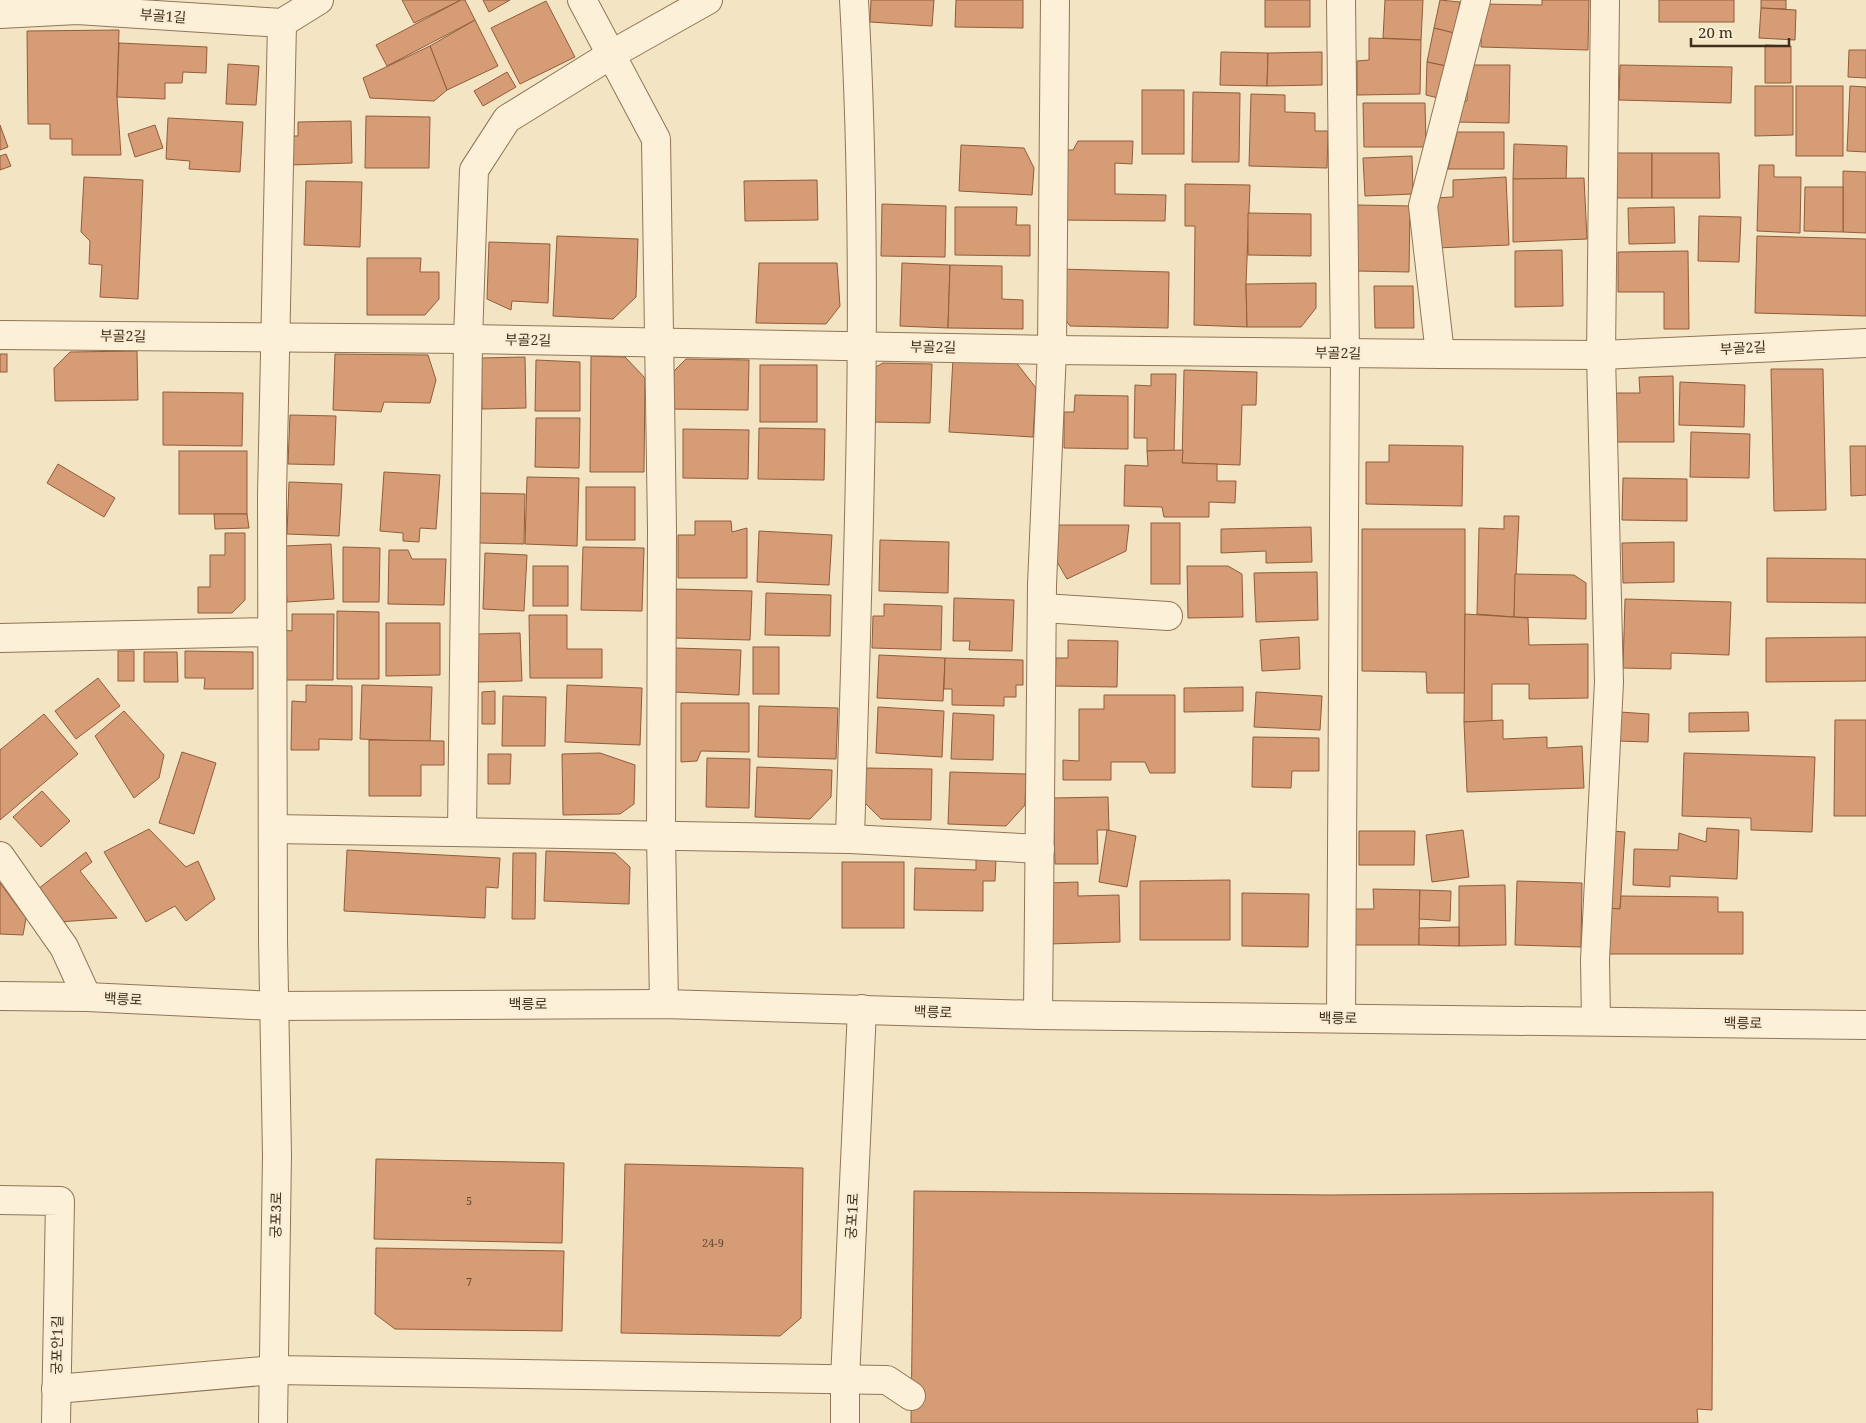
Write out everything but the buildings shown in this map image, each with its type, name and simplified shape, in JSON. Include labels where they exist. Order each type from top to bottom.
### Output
[{"type":"street","points":[[282,24],[319,0]]},
{"type":"street","points":[[582,0],[656,139],[662,529],[661,835],[664,1004]]},
{"type":"street","points":[[462,831],[468,339],[474,170],[507,119],[612,54],[708,0]]},
{"type":"street","points":[[850,839],[862,346],[860,95],[854,0]]},
{"type":"street","points":[[1038,1016],[1042,585],[1052,350],[1055,0]]},
{"type":"street","points":[[1341,0],[1346,353],[1341,1018]]},
{"type":"street","points":[[1440,354],[1423,206],[1476,0]]},
{"type":"street","points":[[1596,1021],[1595,960],[1609,682],[1601,355],[1605,0]]},
{"type":"street","name":"부골1길","points":[[0,14],[75,5],[282,24]]},
{"type":"street","name":"궁포3로","points":[[273,1423],[277,1155],[274,1006],[272,632],[275,338],[282,24]]},
{"type":"street","name":"부골2길","points":[[0,335],[468,339],[1052,350],[1601,355],[1866,343]]},
{"type":"street","points":[[1043,608],[1168,616]]},
{"type":"street","points":[[0,638],[272,632]]},
{"type":"street","points":[[274,829],[850,839],[1040,848]]},
{"type":"street","points":[[0,856],[64,947],[87,997]]},
{"type":"street","name":"백릉로","points":[[0,996],[87,997],[274,1006],[664,1004],[1038,1016],[1866,1025]]},
{"type":"street","name":"궁포1로","points":[[845,1423],[845,1380],[862,1009]]},
{"type":"street","name":"궁포안1길","points":[[0,1200],[60,1201],[56,1389],[274,1370],[887,1380],[911,1396]]},
{"type":"street","points":[[56,1389],[56,1423]]}]
